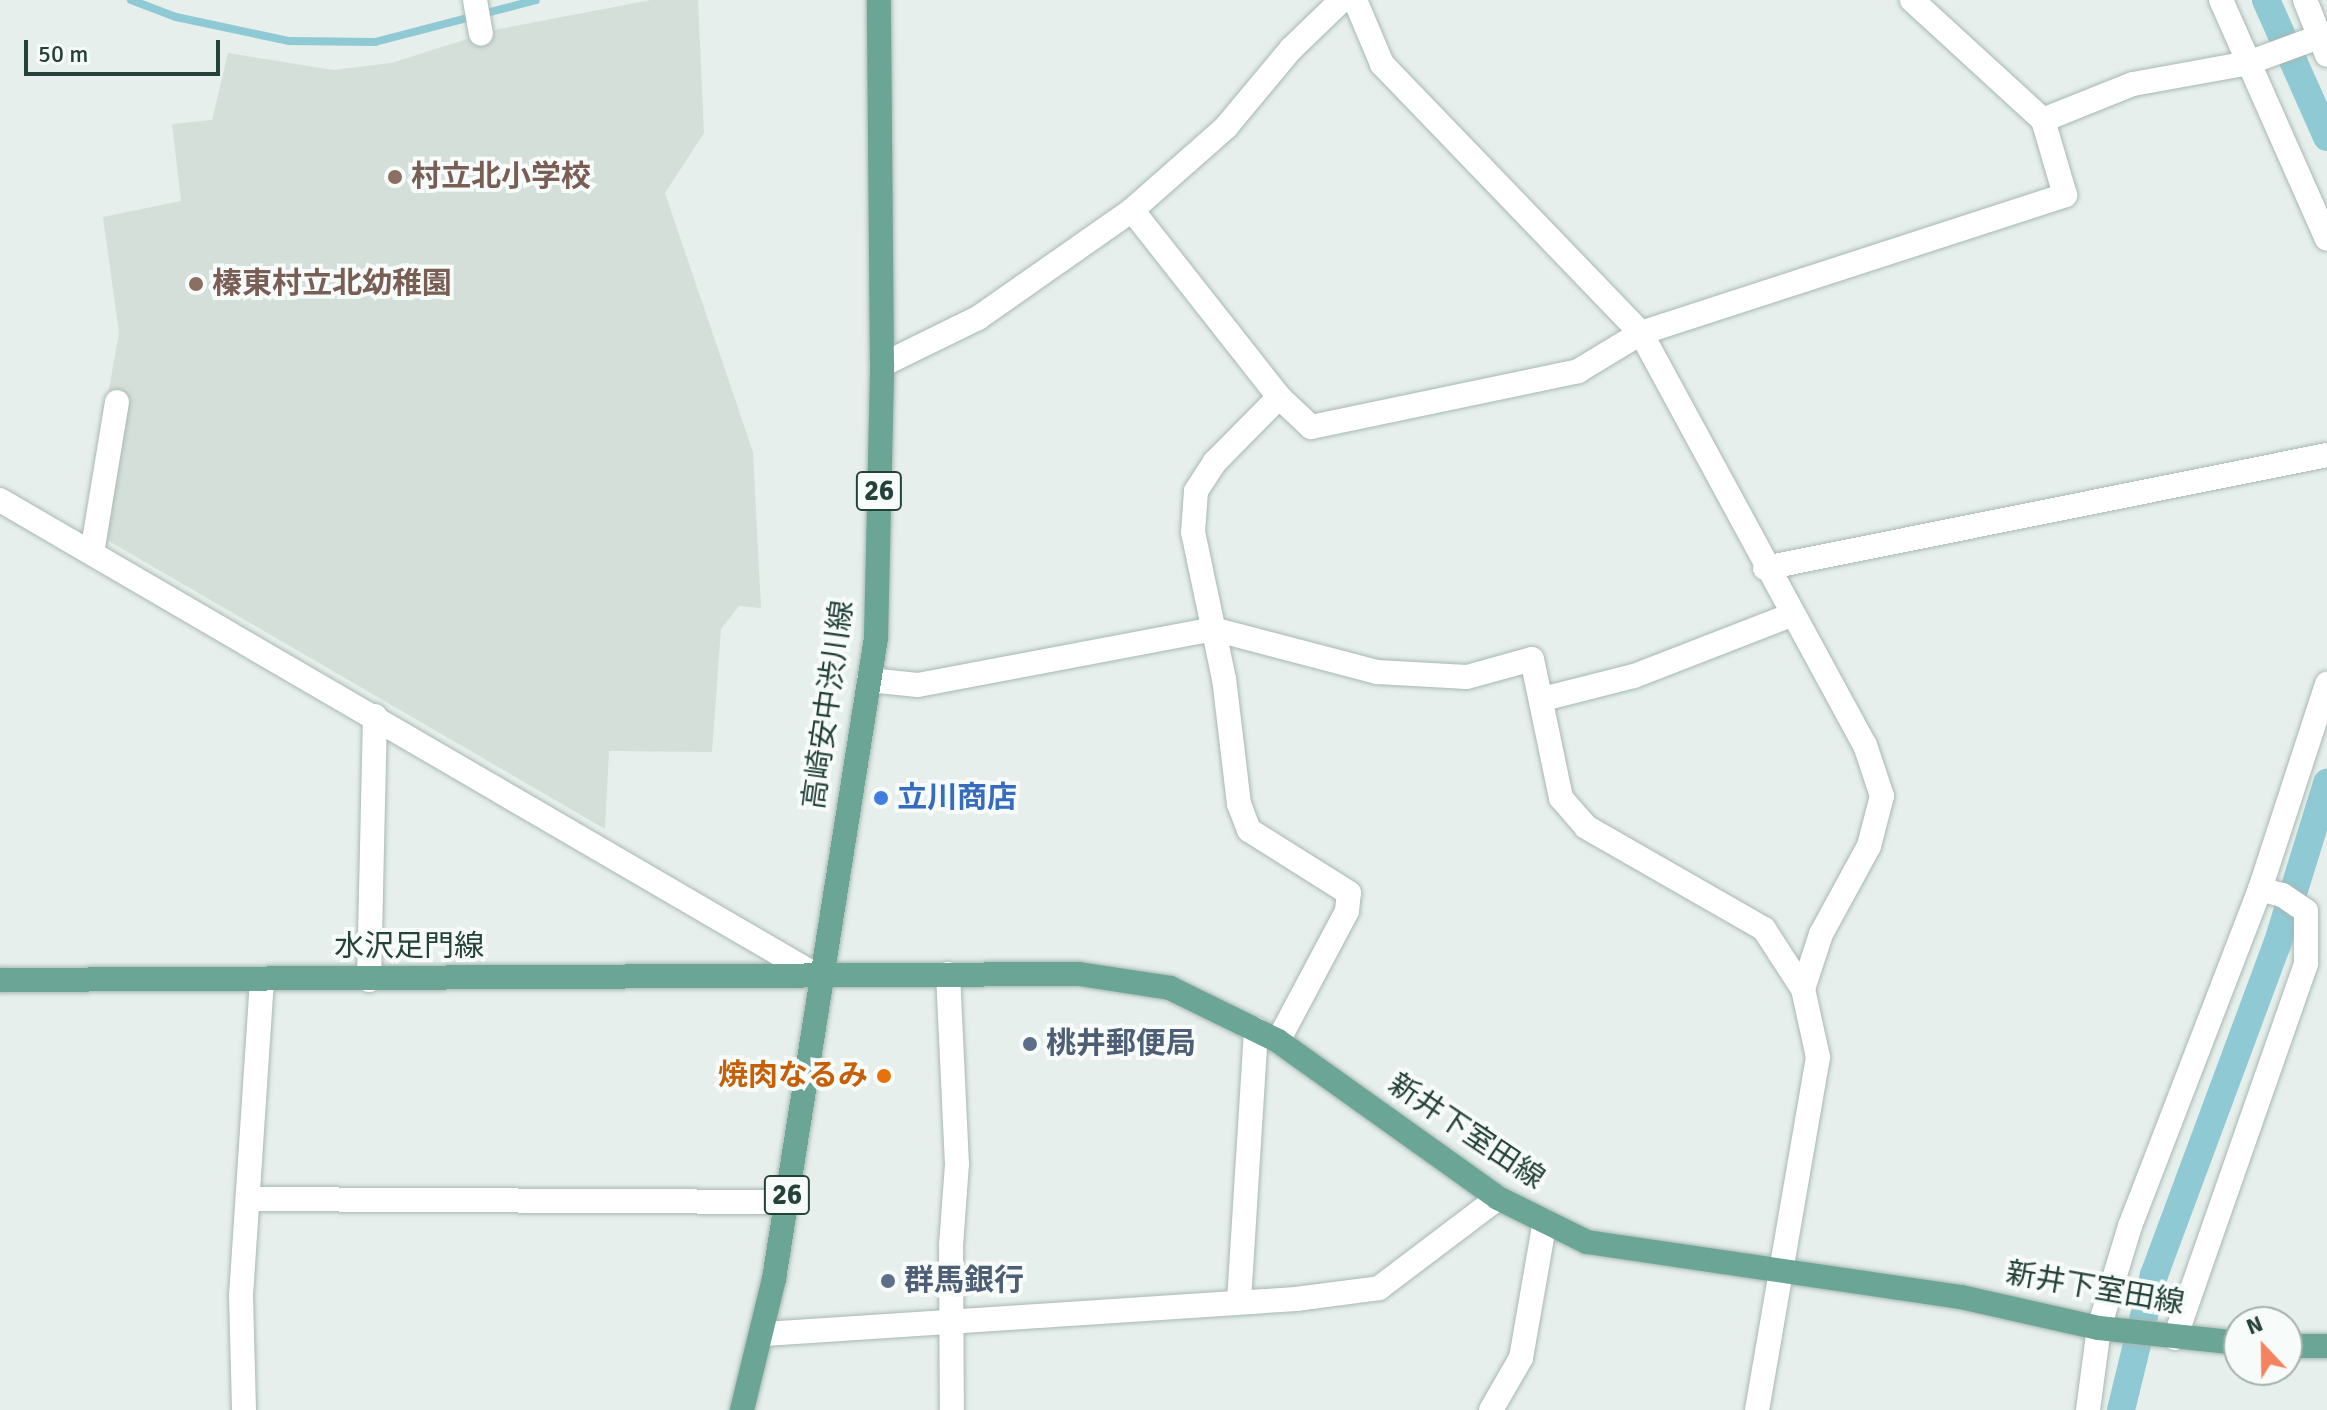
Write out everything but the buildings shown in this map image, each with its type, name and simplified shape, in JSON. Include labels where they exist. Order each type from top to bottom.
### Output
[{"type":"main road","name":"高崎安中渋川線","points":[[742,1410],[765,1334],[819,977],[876,638],[882,365],[879,0]]},
{"type":"main road","name":"新井下室田線","points":[[819,977],[1079,974],[1170,988],[1278,1041],[1498,1198],[1587,1242],[1961,1297],[2099,1328],[2223,1342]]},
{"type":"main road","name":"水沢足門線","points":[[0,980],[819,977]]},
{"type":"main road","points":[[2303,1346],[2327,1346]]},
{"type":"street","points":[[475,0],[481,33]]},
{"type":"street","points":[[882,365],[978,318],[1132,210],[1226,127],[1291,49],[1342,0]]},
{"type":"street","points":[[1355,0],[1382,64],[1641,333],[1765,568],[1865,745],[1882,796],[1869,846],[1821,934],[1803,989]]},
{"type":"street","points":[[1132,210],[1279,397],[1311,427],[1578,371],[1641,333],[2065,195],[2043,120],[1912,0]]},
{"type":"street","points":[[2221,0],[2327,239]]},
{"type":"street","points":[[2043,120],[2133,84],[2248,63],[2324,42],[2305,0]]},
{"type":"street","points":[[1278,1041],[1347,911],[1349,893],[1249,830],[1239,804],[1213,629],[1193,532],[1196,491],[1215,462],[1279,397]]},
{"type":"street","points":[[92,553],[117,402]]},
{"type":"street","points":[[1765,568],[2327,455]]},
{"type":"street","points":[[0,500],[819,977]]},
{"type":"street","points":[[1543,699],[1634,676],[1791,615]]},
{"type":"street","points":[[869,680],[918,685],[1213,629],[1377,672],[1467,677],[1532,659],[1543,699],[1561,798],[1586,827],[1764,929],[1803,989],[1818,1057],[1757,1410]]},
{"type":"street","points":[[2088,1410],[2099,1328],[2130,1226],[2260,889],[2327,684]]},
{"type":"street","points":[[369,980],[375,716]]},
{"type":"street","points":[[2175,1338],[2306,963],[2306,911],[2282,895],[2260,889]]},
{"type":"street","points":[[948,974],[957,1164],[951,1321],[952,1410]]},
{"type":"street","points":[[244,1410],[241,1296],[262,980]]},
{"type":"street","points":[[1239,1301],[1256,1030]]},
{"type":"street","points":[[765,1334],[1239,1301],[1379,1288],[1498,1198]]},
{"type":"street","points":[[248,1199],[786,1202]]},
{"type":"street","points":[[1491,1410],[1521,1358],[1545,1221]]},
{"type":"shaded area","points":[[651,0],[698,0],[704,133],[665,193],[753,452],[761,608],[739,606],[721,629],[712,752],[609,751],[605,829],[107,540],[127,404],[107,400],[119,333],[103,217],[181,201],[172,124],[212,120],[228,53],[333,70],[391,63],[499,29]]},
{"type":"waterway","points":[[131,0],[176,17],[289,41],[375,42],[536,0]]},
{"type":"waterway","points":[[2266,0],[2327,137]]},
{"type":"waterway","points":[[2121,1410],[2154,1275],[2277,945],[2327,783]]},
{"type":"place","name":"村立北小学校","points":[[395,177]]},
{"type":"place","name":"榛東村立北幼稚園","points":[[196,284]]},
{"type":"place","name":"立川商店","points":[[881,798]]},
{"type":"place","name":"桃井郵便局","points":[[1030,1044]]},
{"type":"place","name":"焼肉なるみ","points":[[884,1076]]},
{"type":"place","name":"群馬銀行","points":[[888,1281]]}]
